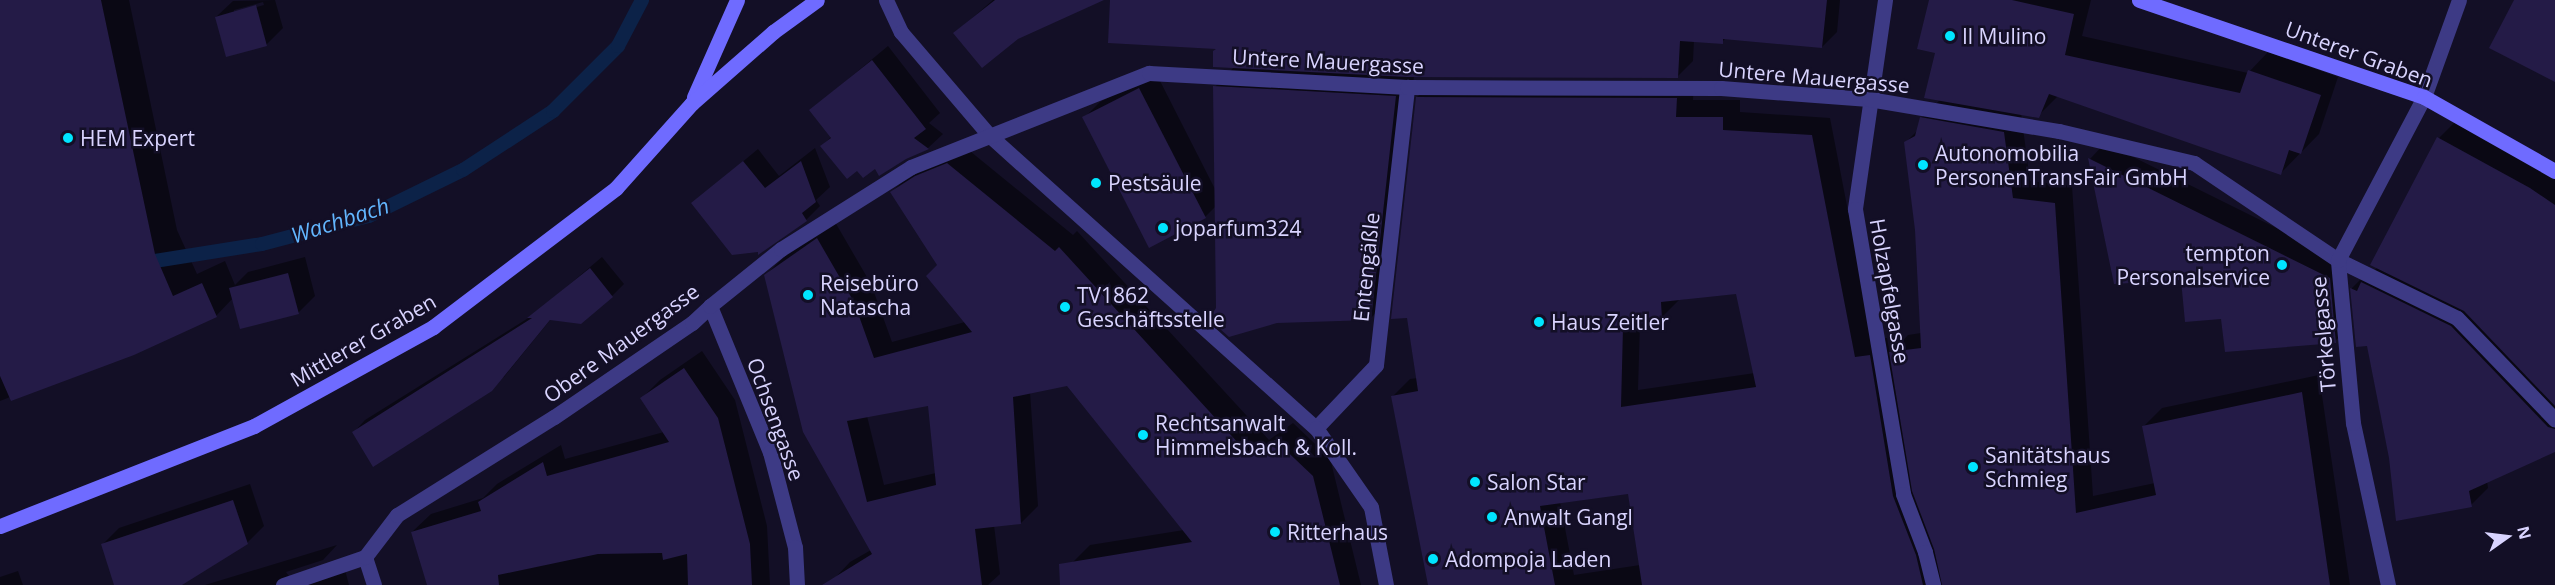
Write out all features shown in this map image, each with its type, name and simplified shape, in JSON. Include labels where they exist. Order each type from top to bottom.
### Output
[{"type":"street","name":"Mittlerer Graben","points":[[692,102],[737,0]]},
{"type":"street","name":"Mittlerer Graben","points":[[0,526],[254,426],[433,327],[615,189],[692,102],[773,32],[817,0]]},
{"type":"street","points":[[886,0],[901,32],[989,135],[1316,428],[1371,507],[1386,585]]},
{"type":"street","name":"Holzapfelgasse","points":[[1884,0],[1855,209],[1903,494],[1925,552],[1933,585]]},
{"type":"street","name":"Unterer Graben","points":[[2139,0],[2424,97],[2555,171]]},
{"type":"street","name":"Törkelgasse","points":[[2388,585],[2353,423],[2338,260],[2424,97],[2459,0]]},
{"type":"street","name":"Untere Mauergasse","points":[[989,135],[1149,73],[1407,87],[1721,88],[1869,99],[2059,131],[2194,164],[2338,260],[2457,318],[2555,420]]},
{"type":"street","name":"Entengäßle","points":[[1316,428],[1376,365],[1407,87]]},
{"type":"street","name":"Obere Mauergasse","points":[[365,557],[397,515],[554,417],[692,323],[781,249],[901,174],[989,135]]},
{"type":"street","name":"Ochsengasse","points":[[710,306],[770,452],[795,547],[797,585]]},
{"type":"street","points":[[283,585],[365,557],[374,585]]},
{"type":"building","points":[[0,0],[101,0],[155,254],[173,296],[202,283],[217,317],[134,355],[11,401],[0,376]]},
{"type":"building","points":[[995,0],[1104,0],[1018,39],[982,68],[953,33]]},
{"type":"building","points":[[1110,0],[1827,0],[1822,48],[1723,39],[1723,44],[1680,41],[1678,78],[1407,77],[1213,67],[1213,51],[1216,49],[1108,43]]},
{"type":"building","points":[[1929,0],[2012,0],[2074,14],[2065,55],[2240,93],[2248,70],[2321,95],[2301,154],[2289,150],[2281,175],[2049,94],[2039,118],[1924,98],[1935,53],[1917,49]]},
{"type":"building","points":[[2514,0],[2555,0],[2555,82],[2489,48]]},
{"type":"building","points":[[256,5],[267,46],[226,57],[215,17]]},
{"type":"building","points":[[872,60],[926,129],[914,138],[929,149],[906,159],[879,176],[875,169],[863,178],[857,171],[847,179],[820,146],[831,138],[809,110]]},
{"type":"building","points":[[1213,86],[1396,96],[1371,320],[1277,323],[1229,337],[1209,319],[1216,308]]},
{"type":"building","points":[[1139,88],[1206,218],[1149,248],[1082,117]]},
{"type":"building","points":[[1416,97],[1677,98],[1676,117],[1723,117],[1723,130],[1812,135],[1855,357],[1870,355],[1893,496],[1916,555],[1923,585],[1642,585],[1628,494],[1540,506],[1555,585],[1428,585],[1391,396],[1418,391],[1407,318],[1391,319]],"holes":[[[1736,294],[1756,387],[1621,407],[1623,328],[1662,319],[1661,302]]]},
{"type":"building","points":[[1920,117],[2004,132],[2013,198],[2055,203],[2076,513],[2156,495],[2142,426],[2302,392],[2330,585],[1942,585],[1934,549],[1912,491],[1889,352],[1921,348],[1915,230],[1904,142],[1915,136]]},
{"type":"building","points":[[2437,137],[2530,188],[2555,205],[2555,406],[2464,311],[2370,265]]},
{"type":"building","points":[[2088,158],[2330,278],[2336,343],[2225,352],[2221,319],[2185,322],[2181,280],[2114,284]]},
{"type":"building","points":[[743,161],[765,188],[801,161],[816,202],[802,213],[807,221],[758,255],[758,252],[732,255],[691,203]]},
{"type":"building","points":[[947,163],[1055,251],[1059,247],[1251,457],[1275,440],[1313,476],[1340,585],[1060,585],[1059,564],[1192,542],[1067,386],[1013,397],[1021,524],[975,529],[982,585],[822,585],[872,554],[803,432],[764,275],[817,238],[854,302],[874,358],[972,332],[926,276],[937,265],[890,192],[915,176]],"holes":[[[928,406],[936,485],[867,502],[847,421]]]},
{"type":"building","points":[[590,268],[613,297],[581,324],[550,320],[492,391],[373,467],[352,432],[532,318],[527,318]]},
{"type":"building","points":[[288,273],[299,314],[240,329],[229,288]]},
{"type":"building","points":[[2361,282],[2451,326],[2548,427],[2555,429],[2555,452],[2469,491],[2472,507],[2396,521],[2389,458],[2367,346],[2356,347],[2350,288],[2357,291]]},
{"type":"building","points":[[684,368],[718,418],[750,544],[752,585],[688,585],[687,554],[663,560],[662,553],[598,554],[498,575],[499,585],[427,585],[411,532],[481,511],[478,502],[543,462],[547,476],[669,442],[640,398]]},
{"type":"building","points":[[233,500],[248,544],[182,585],[114,585],[101,544]]},
{"type":"waterway","name":"Wachbach","points":[[142,263],[262,244],[369,216],[463,170],[553,111],[618,46],[642,0]]},
{"type":"place","name":"Il Mulino","points":[[1950,36]]},
{"type":"place","name":"HEM Expert","points":[[68,138]]},
{"type":"place","name":"Autonomobilia PersonenTransFair GmbH","points":[[1923,165]]},
{"type":"place","name":"Pestsäule","points":[[1096,183]]},
{"type":"place","name":"joparfum324","points":[[1163,228]]},
{"type":"place","name":"tempton Personalservice","points":[[2282,265]]},
{"type":"place","name":"Reisebüro Natascha","points":[[808,295]]},
{"type":"place","name":"TV1862 Geschäftsstelle","points":[[1065,307]]},
{"type":"place","name":"Haus Zeitler","points":[[1539,322]]},
{"type":"place","name":"Rechtsanwalt Himmelsbach & Koll.","points":[[1143,435]]},
{"type":"place","name":"Sanitätshaus Schmieg","points":[[1973,467]]},
{"type":"place","name":"Salon Star","points":[[1475,482]]},
{"type":"place","name":"Anwalt Gangl","points":[[1492,517]]},
{"type":"place","name":"Ritterhaus","points":[[1275,532]]},
{"type":"place","name":"Adompoja Laden","points":[[1433,559]]}]
